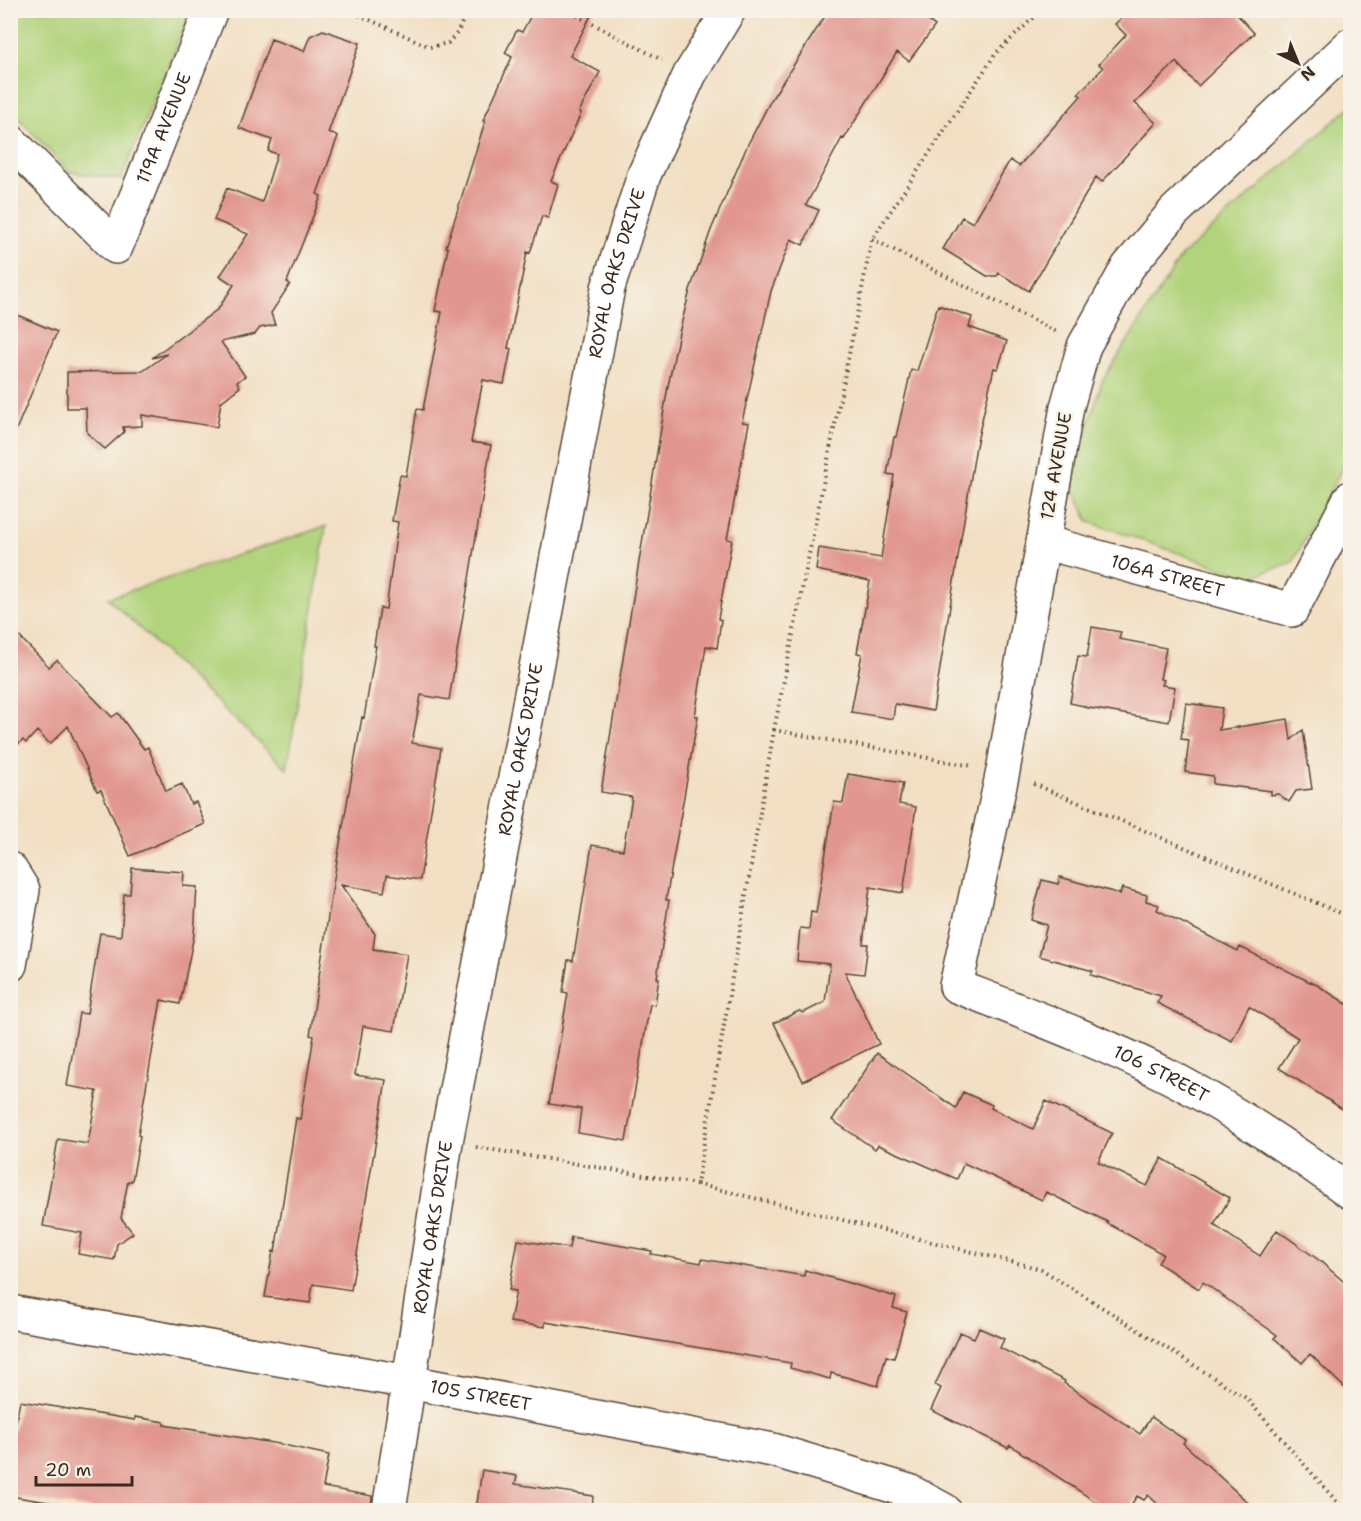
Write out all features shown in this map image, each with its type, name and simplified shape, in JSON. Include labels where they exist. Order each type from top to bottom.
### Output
[{"type":"street","name":"119A AVENUE","points":[[10,141],[116,247],[211,10]]},
{"type":"street","name":"ROYAL OAKS DRIVE","points":[[389,1510],[446,1142],[608,288],[644,175],[690,74],[729,10]]},
{"type":"street","name":"124 AVENUE","points":[[956,986],[1003,771],[1067,407],[1084,346],[1128,267],[1174,212],[1350,45]]},
{"type":"street","name":"106A STREET","points":[[1043,542],[1292,610],[1350,498]]},
{"type":"street","points":[[10,870],[23,890],[10,964]]},
{"type":"street","name":"106 STREET","points":[[956,986],[1093,1041],[1175,1080],[1289,1148],[1350,1192]]},
{"type":"street","name":"105 STREET","points":[[10,1312],[409,1382],[773,1450],[909,1491],[944,1510]]},
{"type":"path","points":[[348,10],[430,47],[448,43],[458,32],[467,10]]},
{"type":"path","points":[[566,10],[690,74]]},
{"type":"path","points":[[698,1184],[774,730],[872,239],[996,53],[1042,10]]},
{"type":"path","points":[[872,239],[1084,346]]},
{"type":"path","points":[[774,730],[1003,771],[1350,916]]},
{"type":"path","points":[[446,1142],[698,1184],[1041,1269],[1246,1398],[1344,1510]]},
{"type":"green space","points":[[11,10],[191,11],[121,179],[69,172],[11,110]]},
{"type":"green space","points":[[1350,107],[1350,453],[1293,562],[1250,578],[1089,522],[1071,484],[1102,381],[1182,255]]},
{"type":"green space","points":[[326,526],[287,769],[108,598]]},
{"type":"building","points":[[534,10],[594,10],[570,56],[600,72],[579,112],[581,113],[551,181],[558,184],[548,218],[542,216],[530,253],[527,252],[508,348],[511,349],[504,384],[483,380],[471,442],[491,445],[449,700],[421,695],[412,743],[441,748],[420,880],[387,875],[384,892],[341,885],[375,934],[373,949],[407,954],[394,1031],[363,1026],[355,1075],[386,1080],[351,1290],[313,1284],[310,1303],[265,1297],[273,1251],[275,1252],[296,1118],[300,1119],[314,1036],[310,1035],[333,884],[362,717],[364,718],[380,608],[386,609],[398,522],[392,521],[400,475],[406,476],[417,409],[423,410],[442,312],[435,311],[448,248],[446,247],[485,122],[483,121],[512,57],[505,53],[517,30],[522,32]]},
{"type":"building","points":[[829,10],[914,10],[935,26],[909,61],[897,52],[844,139],[842,138],[806,205],[819,210],[803,245],[791,239],[771,291],[742,422],[749,423],[727,539],[732,540],[718,619],[721,620],[717,648],[706,646],[695,716],[698,716],[666,900],[669,900],[655,1005],[650,1004],[626,1141],[578,1133],[581,1109],[549,1104],[568,993],[563,992],[568,960],[573,961],[592,845],[623,850],[632,797],[601,792],[668,386],[679,333],[690,290],[711,230],[748,144],[771,100]]},
{"type":"building","points":[[1130,10],[1233,10],[1254,33],[1198,86],[1176,62],[1135,103],[1156,123],[1102,182],[1096,177],[1029,291],[999,273],[997,276],[987,276],[943,249],[962,217],[973,223],[1010,160],[1019,166],[1081,96],[1078,94],[1103,68],[1099,64],[1126,35],[1115,24]]},
{"type":"building","points":[[323,30],[360,43],[328,133],[338,136],[317,194],[321,196],[287,282],[290,284],[271,313],[275,325],[260,328],[255,334],[221,342],[245,376],[237,382],[240,387],[221,402],[217,427],[142,415],[142,426],[123,427],[124,432],[105,449],[87,433],[86,408],[67,408],[67,372],[143,371],[167,354],[152,358],[218,309],[234,285],[220,276],[248,234],[214,220],[227,188],[262,202],[277,154],[268,151],[272,140],[239,128],[271,39],[304,51],[310,36]]},
{"type":"building","points":[[938,305],[972,317],[969,327],[1007,341],[998,369],[994,368],[976,446],[933,711],[895,704],[893,719],[851,712],[862,654],[857,653],[870,581],[816,570],[819,548],[881,558],[894,475],[887,474],[894,437],[896,437],[911,370],[917,371]]},
{"type":"building","points":[[10,312],[57,332],[11,442],[10,442]]},
{"type":"building","points":[[10,627],[49,667],[57,660],[112,717],[118,713],[144,749],[148,747],[166,791],[182,784],[191,804],[196,802],[205,824],[130,856],[101,790],[97,791],[68,726],[50,744],[37,731],[26,743],[23,740],[10,752]]},
{"type":"building","points":[[1092,627],[1121,632],[1119,639],[1166,648],[1160,679],[1164,680],[1162,685],[1175,687],[1169,722],[1070,703],[1078,656],[1087,657]]},
{"type":"building","points":[[1186,703],[1222,708],[1219,730],[1288,719],[1291,740],[1303,730],[1312,789],[1296,791],[1289,802],[1278,794],[1271,795],[1271,791],[1213,784],[1213,776],[1185,772],[1189,740],[1181,739]]},
{"type":"building","points":[[848,774],[903,783],[899,804],[916,807],[903,893],[870,887],[863,944],[868,944],[864,974],[845,972],[879,1044],[803,1081],[774,1023],[825,1002],[830,964],[797,961],[800,928],[809,929],[811,912],[816,913],[834,802],[843,803]]},
{"type":"building","points":[[132,868],[184,872],[183,886],[197,887],[194,935],[180,1004],[161,1000],[132,1181],[128,1181],[121,1218],[133,1233],[117,1244],[114,1260],[78,1254],[82,1233],[43,1226],[58,1139],[88,1144],[97,1091],[67,1086],[79,1013],[87,1014],[100,933],[121,936],[124,894],[130,894]]},
{"type":"building","points":[[1060,877],[1120,894],[1122,888],[1147,895],[1146,901],[1159,905],[1157,910],[1238,951],[1240,947],[1311,981],[1350,1006],[1350,1114],[1279,1068],[1298,1038],[1249,1006],[1232,1041],[1157,1003],[1161,996],[1091,975],[1093,971],[1039,956],[1047,925],[1031,920],[1042,880],[1058,884]]},
{"type":"building","points":[[877,1053],[956,1108],[963,1092],[992,1105],[991,1108],[1033,1129],[1046,1101],[1112,1133],[1098,1162],[1147,1186],[1162,1158],[1230,1198],[1214,1225],[1260,1256],[1277,1230],[1320,1261],[1350,1287],[1350,1393],[1310,1354],[1302,1363],[1274,1338],[1277,1335],[1203,1282],[1199,1289],[1158,1263],[1163,1254],[1108,1222],[1046,1192],[1042,1200],[964,1163],[957,1179],[878,1145],[875,1149],[832,1120]]},
{"type":"building","points":[[571,1237],[652,1251],[651,1254],[701,1263],[702,1259],[804,1276],[805,1270],[896,1297],[893,1308],[907,1312],[894,1358],[886,1356],[878,1386],[831,1373],[830,1379],[790,1368],[791,1363],[545,1322],[545,1327],[510,1322],[516,1291],[509,1290],[518,1240],[569,1248]]},
{"type":"building","points":[[979,1328],[1004,1339],[1000,1348],[1065,1381],[1064,1383],[1140,1434],[1151,1417],[1185,1440],[1183,1443],[1256,1510],[1164,1510],[1148,1495],[1144,1500],[1137,1496],[1129,1508],[1108,1510],[1010,1445],[1008,1448],[931,1410],[941,1388],[935,1385],[960,1332],[974,1338]]},
{"type":"building","points":[[20,1401],[135,1420],[135,1417],[164,1422],[164,1425],[279,1444],[329,1455],[323,1487],[372,1496],[371,1510],[99,1510],[10,1496],[10,1432],[14,1432]]},
{"type":"building","points":[[482,1470],[517,1476],[515,1484],[593,1496],[592,1510],[476,1510]]}]
